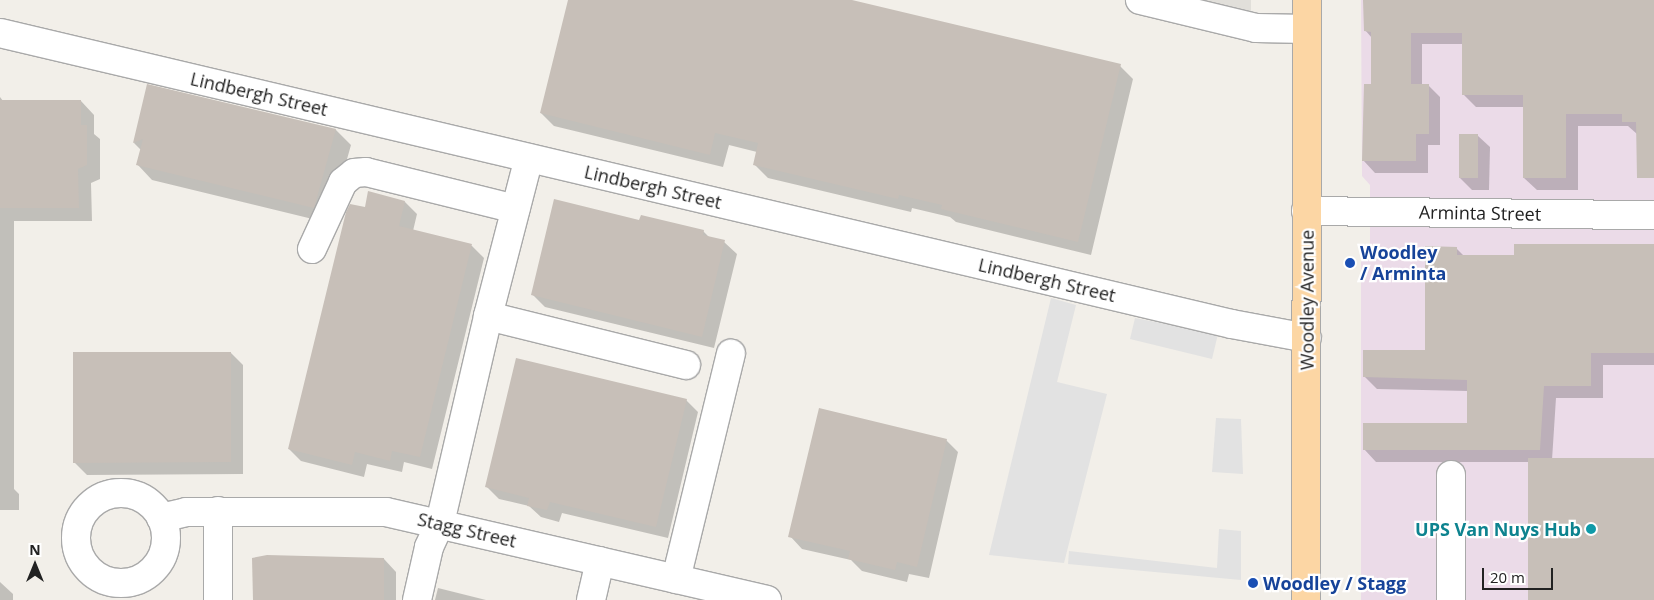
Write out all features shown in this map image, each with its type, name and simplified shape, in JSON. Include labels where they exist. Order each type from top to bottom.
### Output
[{"type":"main road","name":"Woodley Avenue","points":[[1306,600],[1307,0]]},
{"type":"street","points":[[1140,0],[1256,28],[1307,29]]},
{"type":"street","name":"Lindbergh Street","points":[[0,33],[1232,324],[1307,338]]},
{"type":"street","points":[[417,600],[429,547],[440,523],[488,316],[529,158]]},
{"type":"street","points":[[312,249],[343,182],[354,173],[366,172],[516,209]]},
{"type":"street","name":"Arminta Street","points":[[1306,211],[1654,214]]},
{"type":"street","points":[[488,316],[686,365]]},
{"type":"street","points":[[676,579],[731,354]]},
{"type":"street","points":[[1451,475],[1451,600]]},
{"type":"street","name":"Stagg Street","points":[[161,518],[186,512],[358,510],[440,523],[767,600]]},
{"type":"street","points":[[218,511],[218,600]]},
{"type":"street","points":[[591,600],[600,561]]},
{"type":"shaded area","points":[[1194,0],[1251,0],[1251,11],[1235,10]]},
{"type":"shaded area","points":[[1361,0],[1654,0],[1654,600],[1361,600],[1361,262],[1370,248],[1370,185],[1362,176]]},
{"type":"shaded area","points":[[1051,298],[1076,305],[1057,382],[1107,394],[1064,563],[989,555]]},
{"type":"shaded area","points":[[1135,318],[1218,334],[1212,359],[1130,339]]},
{"type":"shaded area","points":[[1216,418],[1241,419],[1243,474],[1212,472]]},
{"type":"shaded area","points":[[1219,529],[1241,531],[1241,580],[1068,564],[1069,551],[1217,568]]},
{"type":"building","points":[[568,0],[852,0],[1121,64],[1078,242],[941,209],[942,205],[899,195],[898,199],[753,165],[758,143],[715,133],[710,155],[540,113]]},
{"type":"building","points":[[1363,0],[1654,0],[1654,178],[1637,178],[1636,122],[1622,122],[1622,114],[1566,114],[1566,178],[1523,178],[1523,95],[1462,95],[1462,33],[1411,33],[1411,84],[1429,84],[1429,134],[1416,134],[1416,161],[1362,161],[1364,84],[1371,84],[1371,32],[1364,31]]},
{"type":"building","points":[[147,84],[336,129],[314,208],[136,165],[143,139],[133,143]]},
{"type":"building","points":[[0,100],[81,100],[81,125],[87,125],[87,165],[78,169],[79,208],[0,208]]},
{"type":"building","points":[[1459,134],[1478,134],[1478,178],[1459,178]]},
{"type":"building","points":[[368,191],[405,201],[399,226],[472,244],[420,457],[392,451],[390,461],[355,452],[352,465],[288,449],[346,212],[350,204],[365,207]]},
{"type":"building","points":[[554,199],[639,220],[641,215],[704,230],[703,235],[725,240],[702,337],[531,295]]},
{"type":"building","points":[[1514,244],[1654,244],[1654,353],[1591,353],[1591,386],[1544,386],[1540,450],[1363,450],[1363,423],[1467,423],[1467,380],[1363,377],[1363,350],[1425,350],[1425,246],[1457,247],[1457,255],[1514,255]]},
{"type":"building","points":[[73,352],[231,352],[231,462],[73,463]]},
{"type":"building","points":[[516,358],[687,399],[656,527],[550,502],[547,510],[527,506],[529,498],[485,487]]},
{"type":"building","points":[[819,408],[947,439],[917,567],[897,562],[895,570],[848,559],[850,551],[788,537]]},
{"type":"building","name":"UPS Van Nuys Hub","points":[[1528,458],[1654,458],[1654,600],[1528,600]]},
{"type":"building","points":[[267,555],[384,558],[384,600],[253,600],[252,558]]},
{"type":"place","name":"Woodley / Arminta","points":[[1350,263]]},
{"type":"place","name":"UPS Van Nuys Hub","points":[[1591,529]]},
{"type":"place","name":"Woodley / Stagg","points":[[1253,583]]}]
